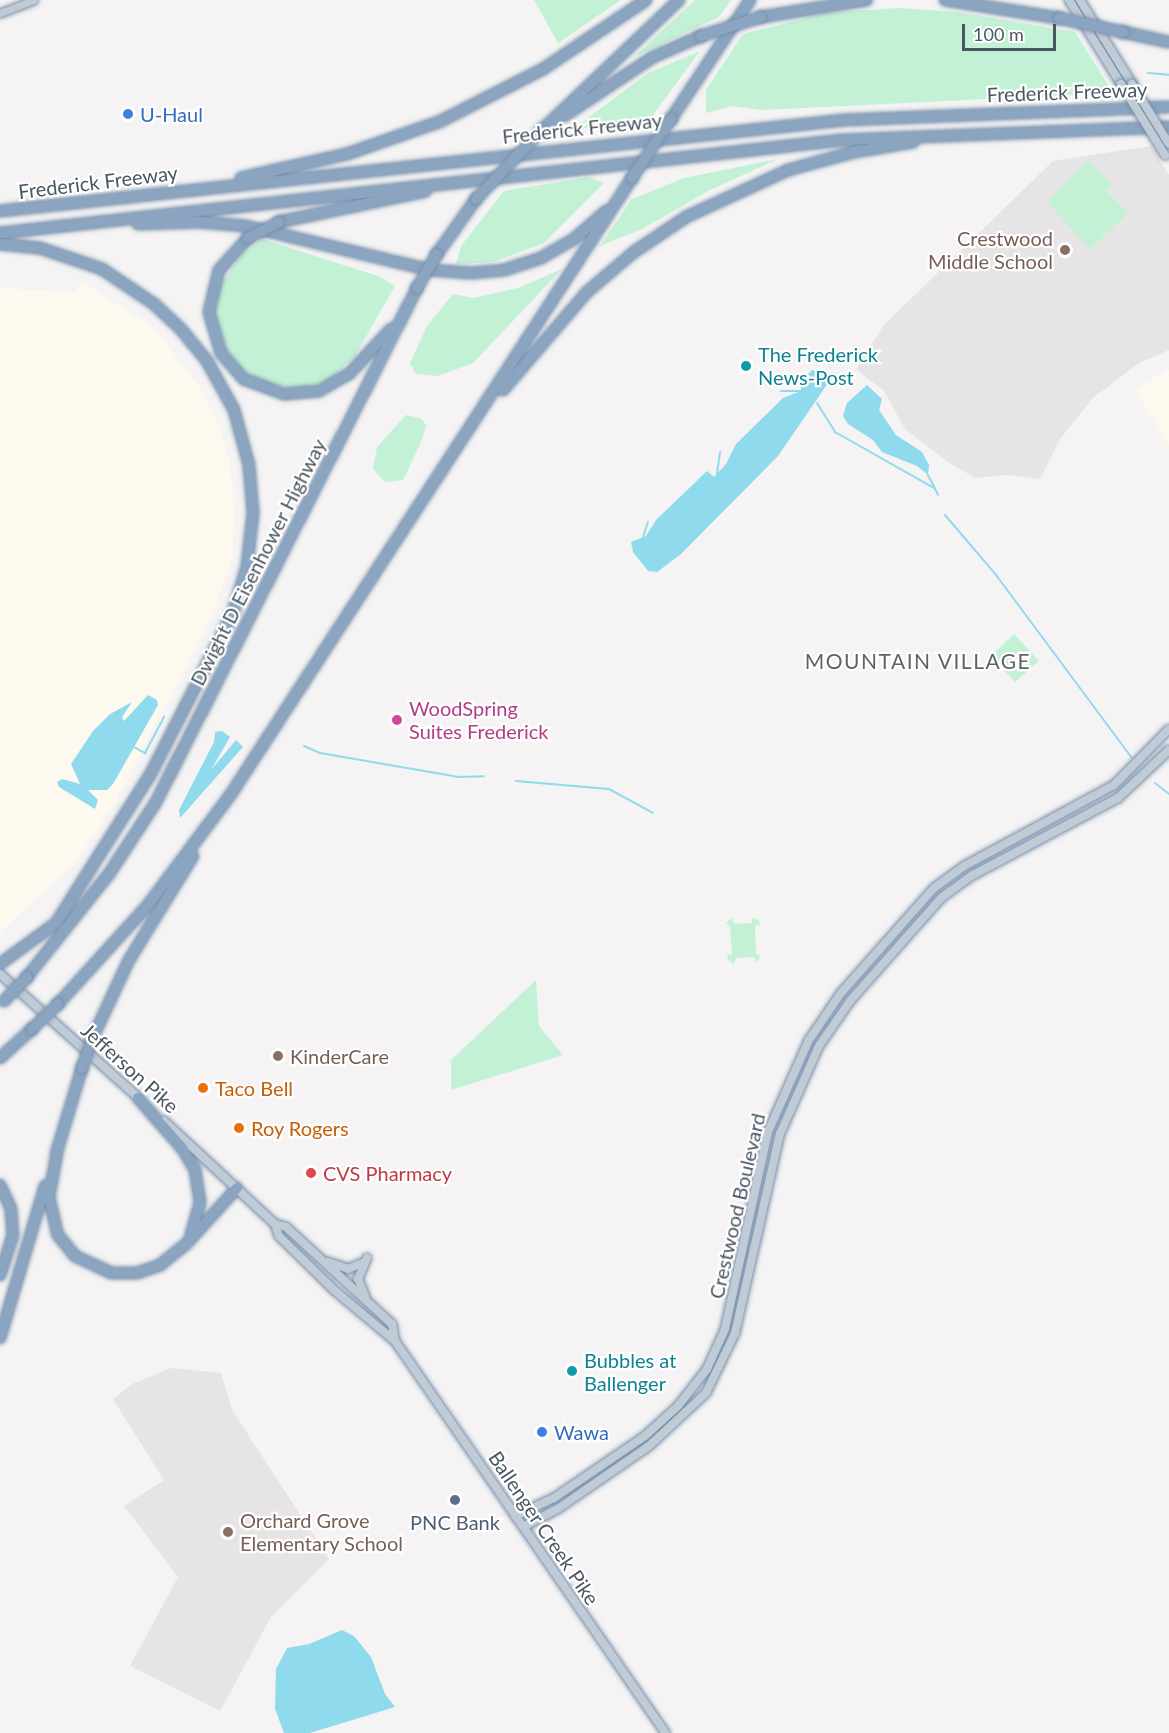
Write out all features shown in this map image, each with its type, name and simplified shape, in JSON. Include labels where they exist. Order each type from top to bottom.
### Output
[{"type":"highway","points":[[177,191],[318,161],[441,121],[543,69],[646,0]]},
{"type":"highway","points":[[542,130],[679,0]]},
{"type":"highway","points":[[0,1338],[82,1068],[92,1039],[129,960],[231,794],[750,0]]},
{"type":"highway","points":[[542,130],[653,57],[701,36],[761,17],[867,0]]},
{"type":"highway","points":[[945,0],[1059,18],[1169,42]]},
{"type":"highway","points":[[1001,0],[1059,18]]},
{"type":"highway","name":"Frederick Freeway","points":[[0,211],[844,120],[1169,106]]},
{"type":"highway","points":[[472,426],[587,292],[634,252],[686,217],[755,182],[822,160],[982,133],[1169,127]]},
{"type":"highway","name":"Dwight D Eisenhower Highway","points":[[2,1003],[27,977],[79,914],[129,845],[179,762],[417,288],[437,254],[476,199],[542,130]]},
{"type":"highway","name":"Frederick Freeway","points":[[0,233],[521,173],[842,140],[982,133]]},
{"type":"highway","points":[[401,318],[349,374],[327,387],[285,394],[251,383],[221,353],[209,312],[219,270],[248,238],[279,222],[521,173]]},
{"type":"highway","points":[[15,232],[175,222],[224,223],[264,228],[431,270],[487,272],[525,264],[558,249],[604,213],[632,178]]},
{"type":"highway","points":[[0,244],[40,248],[109,273],[153,304],[180,328],[221,383],[247,453],[253,500],[252,537],[245,576],[233,612],[175,729],[86,882],[56,923]]},
{"type":"highway","points":[[0,250],[46,254],[109,273]]},
{"type":"highway","points":[[0,1058],[58,1004],[148,905],[231,794]]},
{"type":"highway","points":[[4,962],[77,905],[129,845]]},
{"type":"highway","points":[[138,1098],[182,1148],[195,1170],[200,1203],[188,1242]]},
{"type":"highway","points":[[58,1147],[49,1209],[58,1234],[81,1259],[111,1273],[137,1273],[160,1265],[188,1242],[237,1188]]},
{"type":"highway","points":[[0,1185],[11,1209],[14,1235],[0,1275]]},
{"type":"main road","points":[[1069,0],[1167,158]]},
{"type":"main road","points":[[1080,0],[1169,144]]},
{"type":"main road","name":"Crestwood Boulevard","points":[[515,1516],[554,1498],[645,1436],[678,1406],[707,1369],[725,1329],[768,1132],[809,1040],[841,993],[934,888],[964,866],[1114,785],[1169,729]]},
{"type":"main road","name":"Crestwood Boulevard","points":[[523,1527],[558,1508],[649,1446],[706,1393],[735,1333],[780,1134],[819,1046],[850,1001],[941,898],[973,875],[1118,798],[1169,750]]},
{"type":"main road","name":"Jefferson Pike","points":[[0,974],[237,1188]]},
{"type":"main road","name":"Ballenger Creek Pike","points":[[237,1188],[275,1224],[279,1236],[292,1249],[384,1336],[395,1341]]},
{"type":"main road","name":"Ballenger Creek Pike","points":[[275,1224],[286,1227],[392,1324],[395,1341],[665,1733]]},
{"type":"main road","points":[[322,1259],[348,1269],[365,1261],[358,1279],[366,1300]]},
{"type":"street","points":[[0,14],[34,0]]},
{"type":"shaded area","name":"Crestwood Middle School","points":[[1151,146],[1169,175],[1169,350],[1139,363],[1093,398],[1060,439],[1040,479],[1007,475],[976,478],[949,463],[905,429],[884,391],[857,370],[858,365],[884,325],[1053,161]]},
{"type":"shaded area","points":[[82,282],[154,328],[199,387],[219,426],[230,463],[235,521],[231,561],[213,613],[116,801],[72,866],[0,932],[0,288],[74,292]]},
{"type":"shaded area","points":[[1169,370],[1169,447],[1135,388]]},
{"type":"shaded area","name":"Orchard Grove Elementary School","points":[[171,1368],[221,1373],[232,1410],[329,1559],[271,1617],[220,1711],[130,1666],[178,1577],[124,1506],[164,1480],[113,1399],[132,1384]]},
{"type":"green space","points":[[534,0],[621,0],[558,43]]},
{"type":"green space","points":[[695,0],[731,0],[719,17],[634,57]]},
{"type":"green space","points":[[898,8],[958,12],[1075,32],[1113,93],[761,110],[733,106],[706,113],[706,90],[743,34],[825,13]]},
{"type":"green space","points":[[700,51],[647,123],[573,129],[648,73]]},
{"type":"green space","points":[[778,159],[710,190],[642,229],[600,246],[632,199],[684,178]]},
{"type":"green space","points":[[1088,161],[1112,185],[1106,191],[1128,213],[1090,249],[1047,202]]},
{"type":"green space","points":[[589,177],[604,183],[544,243],[493,262],[456,264],[461,246],[504,191]]},
{"type":"green space","points":[[262,239],[381,277],[395,286],[355,356],[329,380],[299,389],[263,382],[241,368],[227,350],[215,315],[220,285],[242,255]]},
{"type":"green space","points":[[562,269],[473,363],[438,376],[416,374],[410,363],[427,326],[453,294],[474,298],[518,288]]},
{"type":"green space","points":[[406,415],[422,419],[426,426],[421,442],[403,480],[385,482],[373,469],[377,447]]},
{"type":"green space","points":[[1014,634],[1039,661],[1015,682],[991,656]]},
{"type":"green space","points":[[731,918],[735,924],[752,923],[752,918],[759,920],[760,925],[755,926],[756,954],[761,956],[757,962],[753,957],[736,958],[734,964],[728,960],[727,955],[732,955],[730,927],[726,923]]},
{"type":"green space","points":[[536,980],[539,1026],[563,1055],[451,1090],[451,1060]]},
{"type":"water","points":[[812,370],[825,373],[828,383],[778,456],[681,554],[657,572],[648,571],[633,552],[631,542],[646,536],[656,520],[707,471],[714,477],[726,464],[736,444],[783,398],[801,391],[801,381]]},
{"type":"water","points":[[867,385],[882,399],[879,410],[896,435],[922,452],[929,465],[928,475],[917,466],[882,452],[873,440],[848,424],[843,416],[847,403]]},
{"type":"water","points":[[148,695],[157,700],[158,705],[113,784],[107,790],[88,790],[98,800],[95,809],[59,787],[57,782],[62,779],[80,784],[71,764],[93,731],[110,714],[132,702],[122,717],[124,721]]},
{"type":"water","points":[[222,731],[230,737],[211,770],[236,740],[243,747],[180,818],[179,810],[214,742],[215,732]]},
{"type":"water","points":[[342,1630],[354,1636],[371,1657],[385,1694],[395,1707],[310,1733],[284,1733],[275,1709],[276,1669],[287,1648],[309,1644]]},
{"type":"waterway","points":[[1148,73],[1169,75]]},
{"type":"waterway","points":[[781,391],[804,391]]},
{"type":"waterway","points":[[817,403],[835,432],[934,488]]},
{"type":"waterway","points":[[717,474],[720,452]]},
{"type":"waterway","points":[[928,475],[938,495]]},
{"type":"waterway","points":[[945,515],[996,575],[1131,757]]},
{"type":"waterway","points":[[643,537],[648,522]]},
{"type":"waterway","points":[[134,747],[145,753],[164,717]]},
{"type":"waterway","points":[[304,746],[320,753],[459,777],[484,776]]},
{"type":"waterway","points":[[516,781],[609,789],[653,813]]},
{"type":"waterway","points":[[1155,783],[1169,794]]},
{"type":"place","name":"U-Haul","points":[[128,114]]},
{"type":"place","name":"Crestwood Middle School","points":[[1065,250]]},
{"type":"place","name":"The Frederick News-Post","points":[[746,366]]},
{"type":"place","name":"WoodSpring Suites Frederick","points":[[397,720]]},
{"type":"place","name":"KinderCare","points":[[278,1056]]},
{"type":"place","name":"Taco Bell","points":[[203,1088]]},
{"type":"place","name":"Roy Rogers","points":[[239,1128]]},
{"type":"place","name":"CVS Pharmacy","points":[[311,1173]]},
{"type":"place","name":"Bubbles at Ballenger","points":[[572,1371]]},
{"type":"place","name":"Wawa","points":[[542,1432]]},
{"type":"place","name":"PNC Bank","points":[[455,1500]]},
{"type":"place","name":"Orchard Grove Elementary School","points":[[228,1532]]},
{"type":"district","name":"MOUNTAIN VILLAGE","points":[[918,661]]}]
